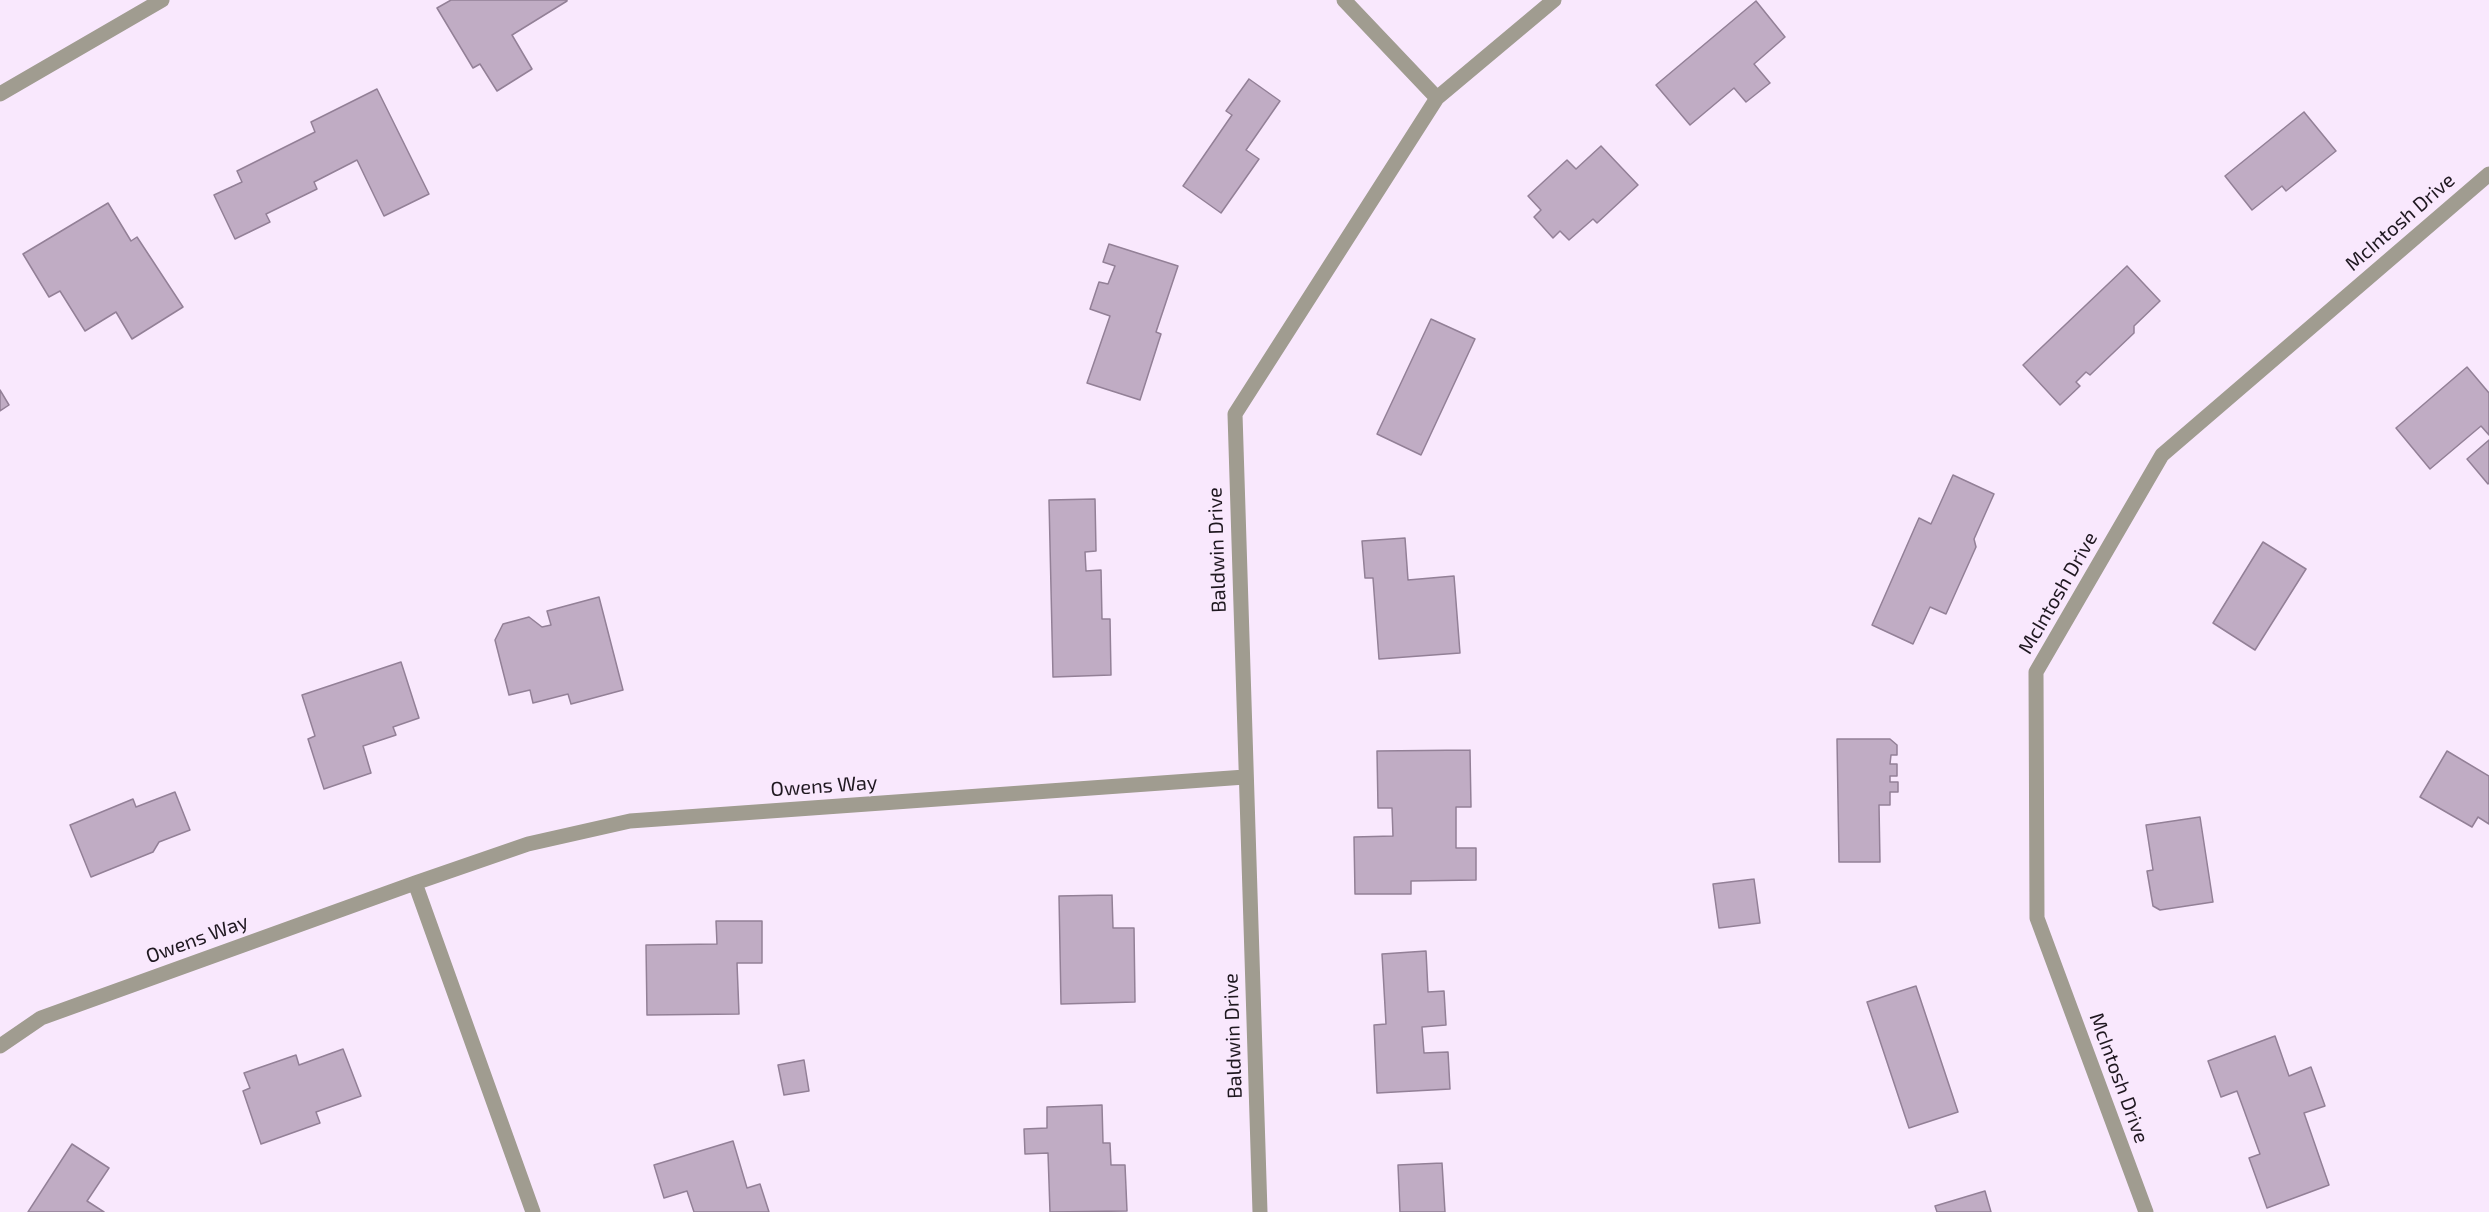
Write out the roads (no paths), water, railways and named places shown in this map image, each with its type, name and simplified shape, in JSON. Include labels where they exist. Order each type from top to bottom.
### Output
[{"type":"street","points":[[0,94],[162,0]]},
{"type":"street","points":[[1344,0],[1437,98]]},
{"type":"street","name":"Baldwin Drive","points":[[1260,1212],[1235,414],[1437,98],[1554,0]]},
{"type":"street","name":"McIntosh Drive","points":[[2146,1212],[2037,918],[2036,672],[2162,455],[2489,174]]},
{"type":"street","name":"Owens Way","points":[[0,1046],[41,1018],[415,883],[528,844],[630,821],[1245,777]]},
{"type":"street","points":[[415,883],[533,1212]]}]
